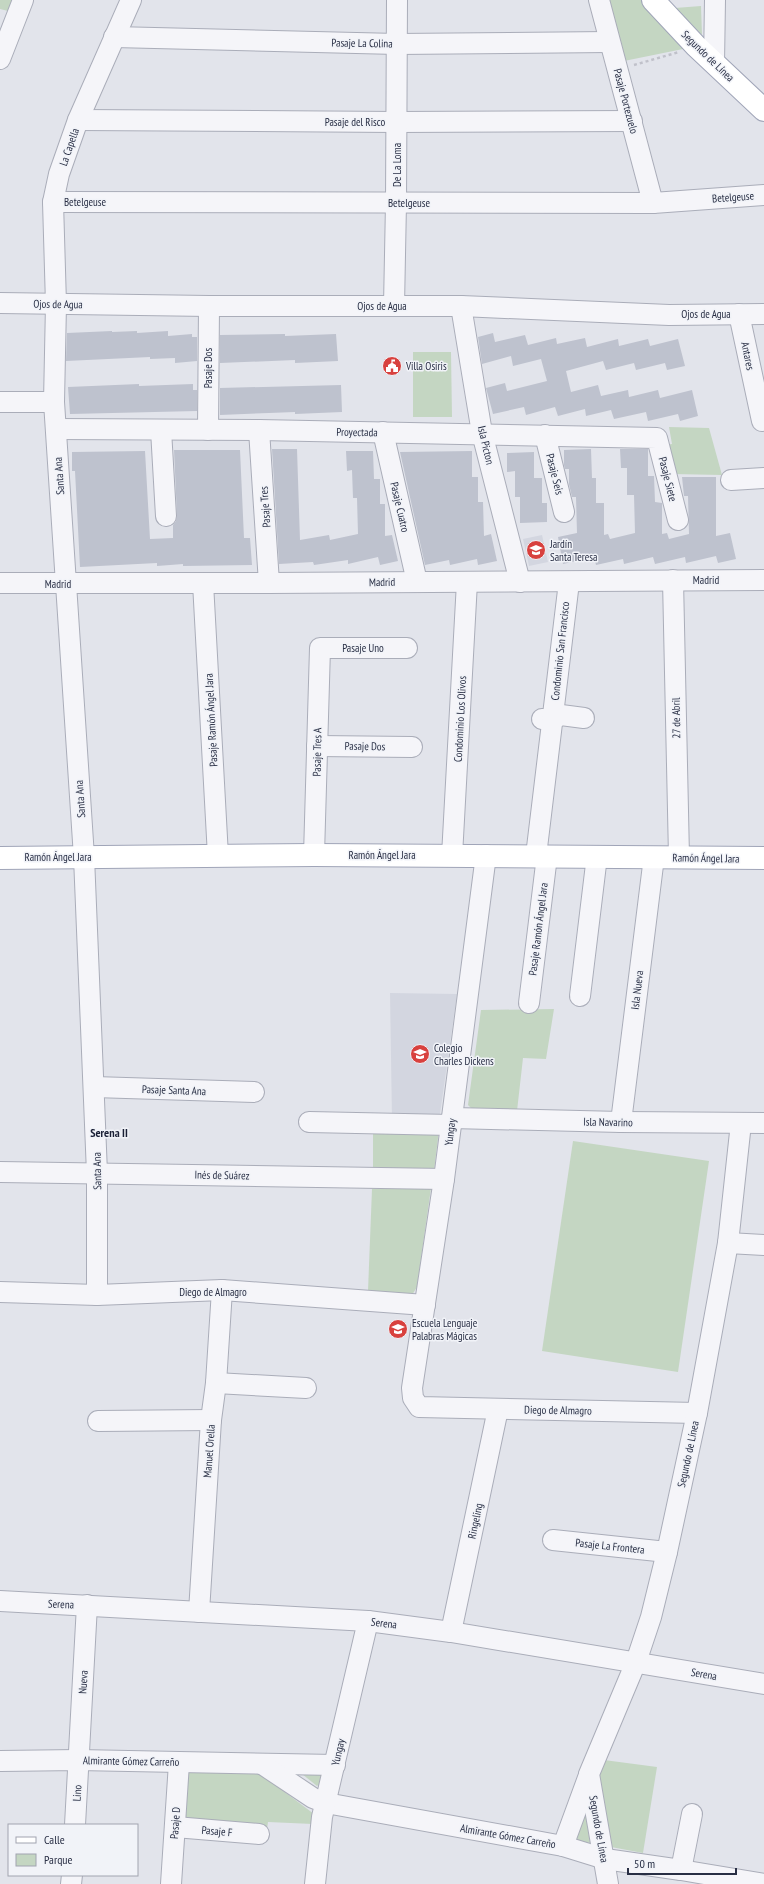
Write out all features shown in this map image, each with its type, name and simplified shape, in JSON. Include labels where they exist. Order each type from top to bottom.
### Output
[{"type":"main road","name":"Segundo de Línea","points":[[653,0],[714,63],[755,92],[764,110]]},
{"type":"main road","name":"Ramón Ángel Jara","points":[[0,858],[486,855],[764,858]]},
{"type":"street","points":[[0,58],[23,0]]},
{"type":"street","name":"La Capella","points":[[56,304],[53,202],[59,174],[78,120],[131,0]]},
{"type":"street","name":"De La Loma","points":[[394,306],[397,0]]},
{"type":"street","name":"Pasaje Portezuelo","points":[[599,0],[653,203]]},
{"type":"street","points":[[714,63],[715,0]]},
{"type":"street","name":"Pasaje La Colina","points":[[114,37],[397,44],[609,42]]},
{"type":"street","name":"Pasaje del Risco","points":[[78,120],[397,122],[632,121]]},
{"type":"street","name":"Betelgeuse","points":[[53,202],[653,203],[764,194]]},
{"type":"street","name":"Ojos de Agua","points":[[0,302],[209,306],[461,306],[669,315],[764,314]]},
{"type":"street","name":"Santa Ana","points":[[56,304],[54,402],[84,857],[97,1173],[97,1295]]},
{"type":"street","name":"Pasaje Dos","points":[[208,430],[209,306]]},
{"type":"street","name":"Isla Picton","points":[[461,306],[482,433],[520,582]]},
{"type":"street","name":"Antares","points":[[739,314],[762,421]]},
{"type":"street","points":[[0,402],[54,402]]},
{"type":"street","name":"Proyectada","points":[[56,429],[482,433],[657,438]]},
{"type":"street","points":[[161,430],[166,516]]},
{"type":"street","name":"Pasaje Tres","points":[[259,430],[269,584]]},
{"type":"street","name":"Pasaje Cuatro","points":[[383,432],[417,582]]},
{"type":"street","name":"Pasaje Seis","points":[[545,435],[564,512]]},
{"type":"street","name":"Pasaje Siete","points":[[657,438],[678,520]]},
{"type":"street","points":[[731,480],[764,478]]},
{"type":"street","name":"27 de Abril","points":[[673,580],[679,857]]},
{"type":"street","name":"Madrid","points":[[0,583],[269,584],[764,580]]},
{"type":"street","name":"Condominio Los Olivos","points":[[452,856],[467,582]]},
{"type":"street","name":"Condominio San Francisco","points":[[542,856],[546,720],[569,582]]},
{"type":"street","name":"Pasaje Ramón Ángel Jara","points":[[203,584],[218,856]]},
{"type":"street","name":"Pasaje Uno","points":[[320,648],[407,648]]},
{"type":"street","name":"Pasaje Tres A","points":[[314,855],[320,648]]},
{"type":"street","name":"Condominio San Francisco","points":[[546,720],[561,715],[584,718]]},
{"type":"street","name":"Pasaje Dos","points":[[317,746],[412,747]]},
{"type":"street","name":"Yungay","points":[[419,1406],[413,1398],[412,1388],[444,1179],[486,855]]},
{"type":"street","name":"Pasaje Ramón Ángel Jara","points":[[529,1003],[542,856]]},
{"type":"street","points":[[580,996],[597,856]]},
{"type":"street","name":"Isla Nueva","points":[[621,1122],[654,857]]},
{"type":"street","name":"Pasaje Santa Ana","points":[[94,1087],[254,1092]]},
{"type":"street","name":"Isla Navarino","points":[[309,1122],[451,1121],[764,1123]]},
{"type":"street","name":"Segundo de Línea","points":[[563,1846],[589,1774],[636,1662],[651,1617],[667,1552],[697,1413],[728,1243],[741,1123]]},
{"type":"street","name":"Inés de Suárez","points":[[0,1172],[444,1179]]},
{"type":"street","points":[[728,1243],[764,1245]]},
{"type":"street","name":"Diego de Almagro","points":[[0,1292],[97,1295],[222,1290],[425,1304]]},
{"type":"street","name":"Manuel Orella","points":[[199,1612],[211,1420],[216,1382],[222,1290]]},
{"type":"street","points":[[216,1382],[306,1388]]},
{"type":"street","name":"Diego de Almagro","points":[[419,1406],[697,1413]]},
{"type":"street","name":"Ringeling","points":[[452,1632],[498,1409]]},
{"type":"street","points":[[98,1421],[211,1420]]},
{"type":"street","name":"Pasaje La Frontera","points":[[553,1540],[667,1552]]},
{"type":"street","name":"Serena","points":[[0,1601],[368,1621],[452,1632],[764,1684]]},
{"type":"street","name":"Nueva","points":[[78,1760],[87,1605]]},
{"type":"street","name":"Yungay","points":[[315,1884],[322,1816],[368,1621]]},
{"type":"street","name":"Almirante Gómez Carreño","points":[[0,1761],[78,1760],[335,1764]]},
{"type":"street","name":"Lino","points":[[75,1824],[78,1760]]},
{"type":"street","name":"Pasaje D","points":[[171,1884],[179,1762]]},
{"type":"street","name":"Almirante Gómez Carreño","points":[[262,1764],[313,1798],[326,1803],[563,1846],[604,1859],[681,1870],[724,1880],[764,1884]]},
{"type":"street","name":"Segundo de Línea","points":[[589,1774],[608,1884]]},
{"type":"street","points":[[681,1870],[692,1814]]},
{"type":"street","name":"Pasaje F","points":[[175,1827],[259,1834]]},
{"type":"path","points":[[618,70],[696,46]]},
{"type":"shaded area","name":"Jardín Santa Teresa","points":[[542,535],[548,562],[529,566],[523,539]]},
{"type":"shaded area","name":"Colegio Charles Dickens","points":[[390,993],[457,994],[440,1114],[432,1120],[392,1119]]},
{"type":"green space","points":[[0,0],[16,0],[12,12],[0,9]]},
{"type":"green space","points":[[607,0],[646,0],[688,48],[624,61]]},
{"type":"green space","points":[[701,6],[702,35],[675,8]]},
{"type":"green space","points":[[413,352],[451,352],[452,417],[413,417]]},
{"type":"green space","points":[[669,427],[709,428],[722,475],[672,474],[664,445],[672,444]]},
{"type":"green space","points":[[554,1009],[546,1059],[523,1058],[517,1111],[471,1108],[468,1105],[481,1010]]},
{"type":"green space","points":[[373,1130],[439,1130],[434,1171],[373,1167]]},
{"type":"green space","points":[[573,1141],[709,1161],[678,1372],[542,1351]]},
{"type":"green space","points":[[431,1188],[417,1287],[412,1295],[368,1291],[372,1189]]},
{"type":"green space","points":[[604,1760],[657,1767],[643,1853],[611,1847],[599,1778]]},
{"type":"green space","points":[[183,1769],[258,1772],[314,1814],[313,1824],[268,1822],[267,1829],[181,1824]]},
{"type":"green space","points":[[297,1770],[323,1771],[321,1783],[317,1786]]},
{"type":"green space","points":[[583,1816],[586,1816],[590,1843],[576,1841]]},
{"type":"building","points":[[137,331],[137,333],[168,331],[168,336],[192,334],[192,337],[197,337],[197,361],[175,363],[175,358],[150,359],[150,357],[66,361],[67,333]]},
{"type":"building","points":[[493,333],[495,342],[525,335],[528,345],[556,338],[557,344],[585,338],[587,347],[618,339],[619,346],[648,339],[650,346],[678,339],[685,366],[667,370],[665,363],[636,370],[634,363],[606,370],[603,361],[566,371],[571,392],[598,385],[601,396],[628,390],[629,397],[658,390],[660,398],[692,390],[698,416],[680,421],[678,414],[648,421],[646,412],[614,419],[611,410],[586,416],[585,409],[558,416],[555,407],[526,415],[524,407],[493,414],[486,388],[505,383],[507,391],[547,381],[541,359],[513,366],[511,356],[482,364],[478,337]]},
{"type":"building","points":[[285,334],[285,336],[336,334],[338,361],[295,363],[295,360],[220,363],[220,335]]},
{"type":"building","points":[[139,384],[139,386],[193,384],[193,390],[197,390],[197,411],[70,414],[68,387]]},
{"type":"building","points":[[341,385],[342,412],[220,415],[220,388]]},
{"type":"building","points":[[272,449],[297,449],[300,540],[329,535],[330,540],[358,534],[357,498],[353,498],[352,470],[347,471],[346,451],[373,451],[374,479],[380,479],[380,504],[385,504],[385,536],[392,535],[398,561],[380,565],[378,557],[348,564],[348,560],[314,565],[313,562],[279,564]]},
{"type":"building","points":[[591,449],[592,478],[596,478],[596,503],[604,503],[604,535],[608,534],[610,539],[635,533],[634,495],[627,495],[627,468],[621,468],[620,449],[648,449],[648,476],[654,476],[655,502],[662,503],[662,534],[667,533],[669,539],[689,534],[688,496],[684,496],[682,477],[716,477],[716,536],[730,533],[736,559],[718,563],[716,556],[686,563],[685,557],[655,564],[653,557],[624,564],[623,559],[596,565],[594,557],[563,564],[558,537],[577,533],[576,497],[572,497],[569,484],[569,469],[565,469],[564,465],[564,450]]},
{"type":"building","points":[[174,450],[240,450],[244,538],[250,538],[252,565],[183,566],[183,564],[157,566],[157,563],[80,567],[75,471],[72,471],[72,452],[145,451],[150,539],[173,538],[173,525],[176,521],[177,515]]},
{"type":"building","points":[[472,451],[472,477],[478,477],[478,502],[483,502],[484,536],[491,534],[497,561],[478,565],[477,559],[450,565],[449,560],[425,565],[400,452]]},
{"type":"building","points":[[534,452],[534,478],[542,478],[542,503],[547,503],[547,522],[520,523],[520,497],[515,497],[515,471],[507,472],[507,453]]},
{"type":"place","name":"Villa Osiris","points":[[392,366]]},
{"type":"place","name":"Jardín Santa Teresa","points":[[536,550]]},
{"type":"place","name":"Colegio Charles Dickens","points":[[420,1054]]},
{"type":"place","name":"Escuela Lenguaje Palabras Mágicas","points":[[398,1329]]},
{"type":"district","name":"Serena II","points":[[109,1133]]}]
